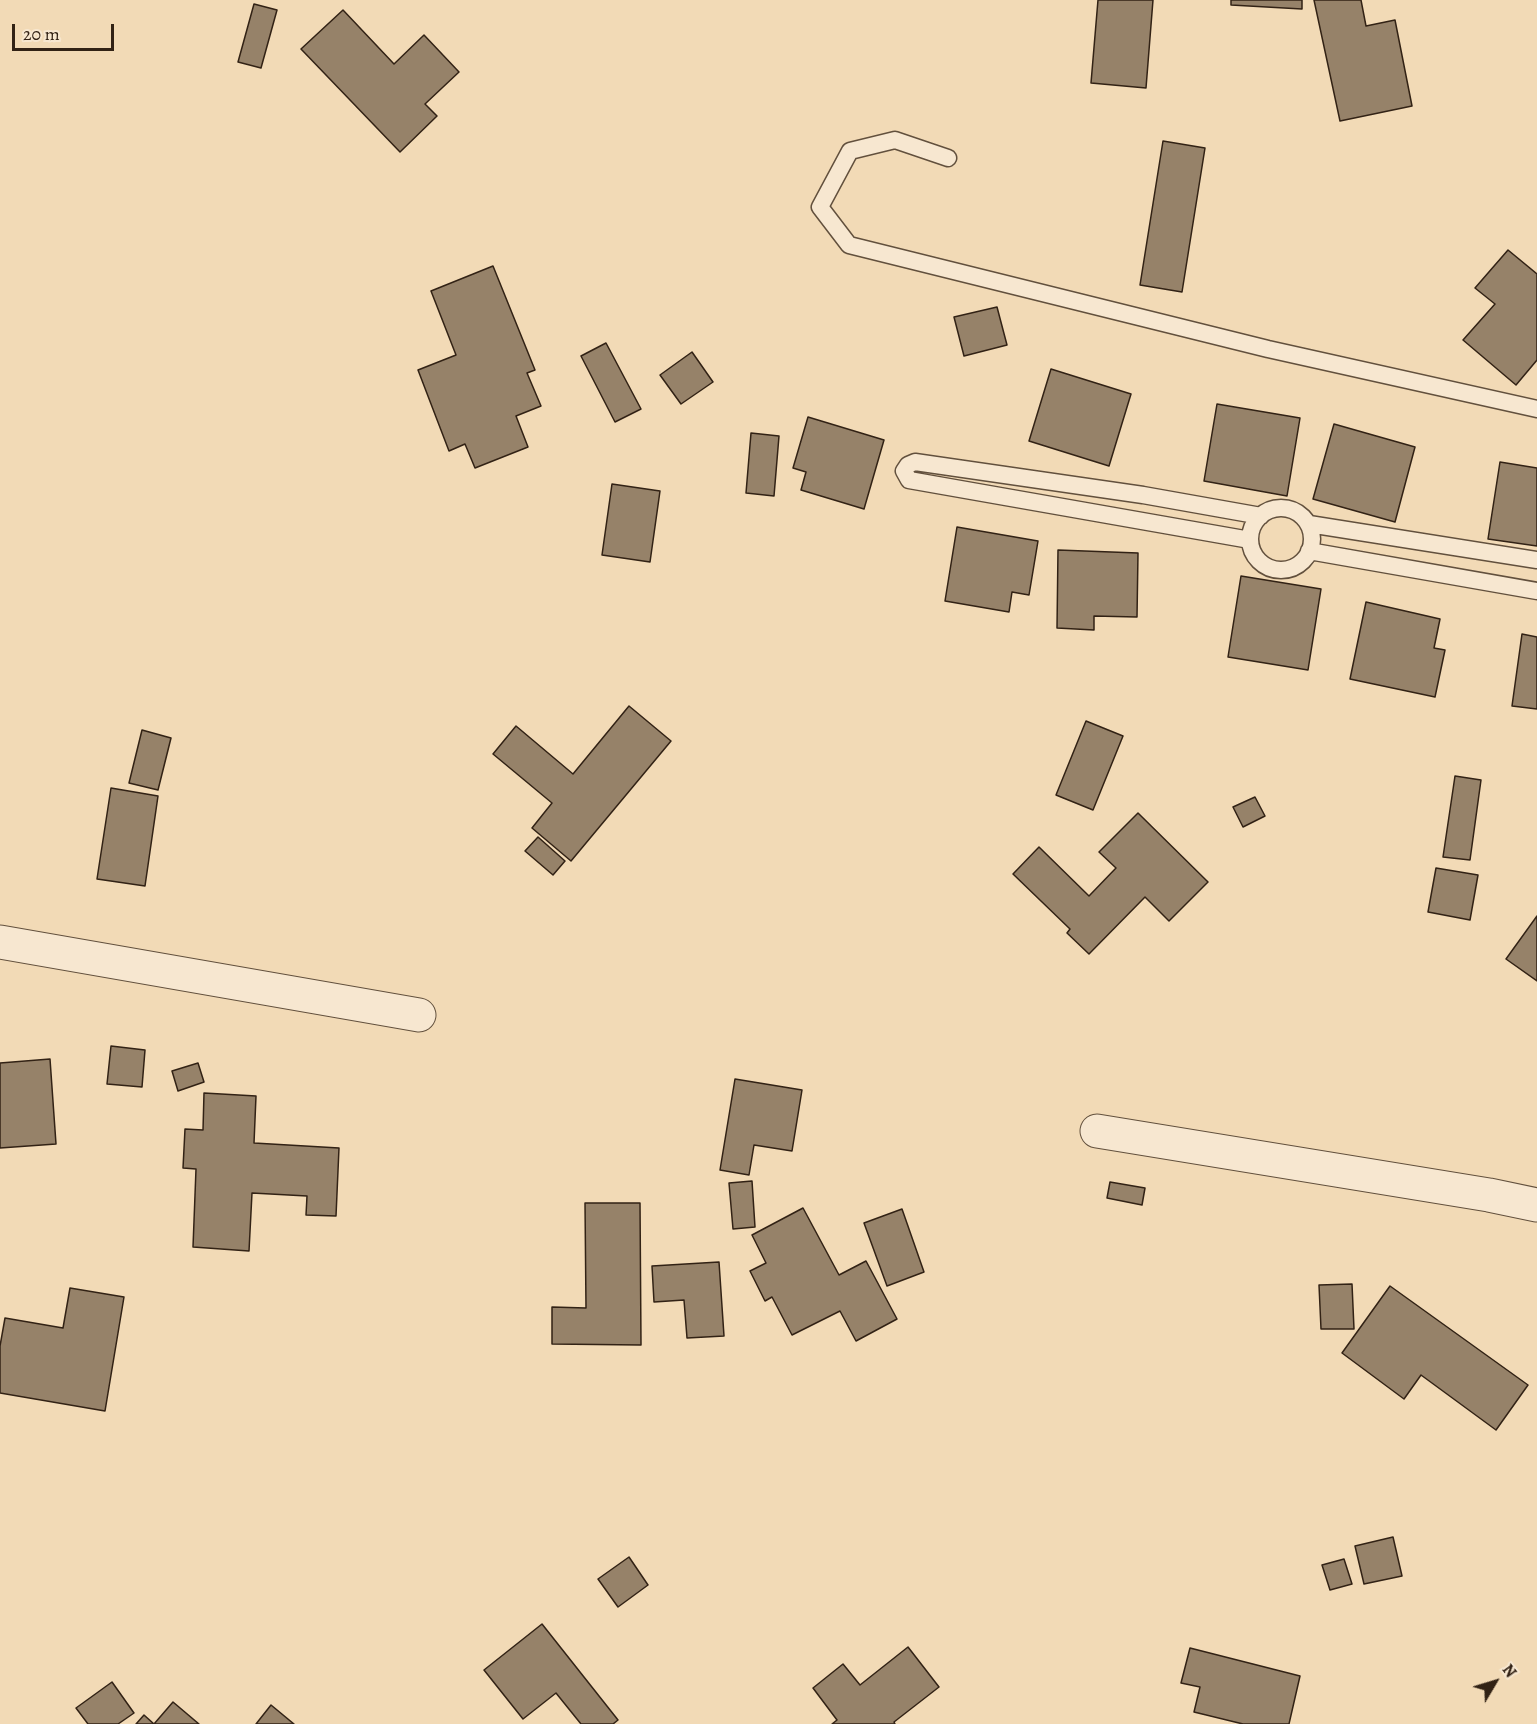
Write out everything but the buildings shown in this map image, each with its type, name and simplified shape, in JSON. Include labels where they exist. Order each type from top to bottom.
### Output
[{"type":"street","points":[[0,942],[419,1015]]},
{"type":"street","points":[[1097,1131],[1537,1204]]},
{"type":"lane","points":[[948,158],[895,140],[850,151],[820,207],[849,244],[1268,349],[1537,409]]},
{"type":"lane","points":[[1250,540],[909,480],[904,471],[908,465],[915,462],[1143,495],[1261,516]]},
{"type":"lane","points":[[1282,508],[1303,516],[1309,524],[1312,542],[1302,562],[1293,568],[1281,570],[1269,568],[1259,562],[1252,552],[1250,540],[1252,528],[1261,516],[1273,509],[1282,508]]},
{"type":"lane","points":[[1309,524],[1537,560]]},
{"type":"lane","points":[[1309,551],[1537,591]]}]
